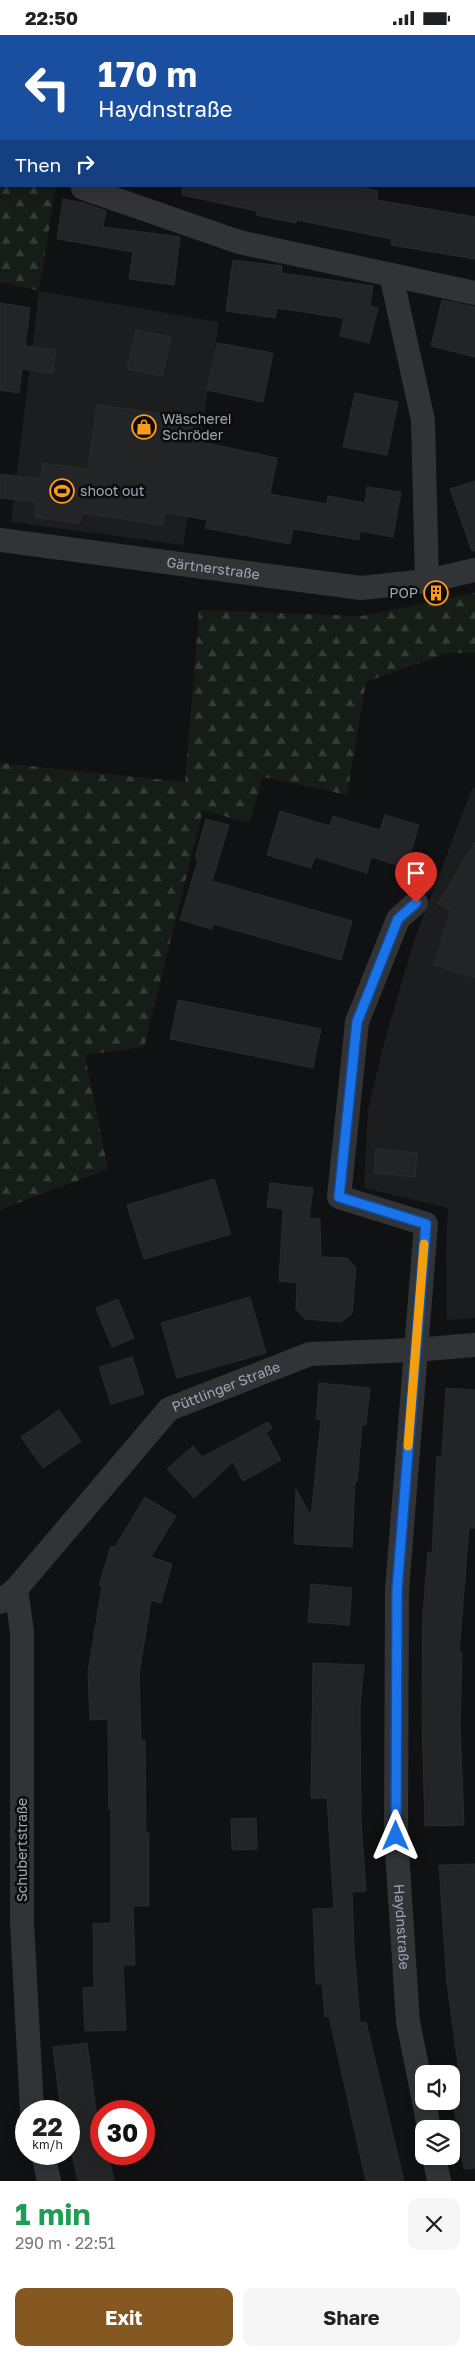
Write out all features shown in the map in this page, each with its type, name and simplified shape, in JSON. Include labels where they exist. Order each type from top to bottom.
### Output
[{"type":"street","points":[[84,188],[239,242],[475,293]]},
{"type":"street","points":[[391,275],[423,420],[427,581]]},
{"type":"street","name":"Gärtnerstraße","points":[[0,540],[360,588],[427,581],[475,570]]},
{"type":"street","name":"Haydnstraße","points":[[416,903],[398,919],[357,1022],[339,1197],[426,1224],[397,1590],[396,1836],[408,2022],[417,2065]]},
{"type":"street","name":"Püttlinger Straße","points":[[8,1595],[169,1409],[310,1354],[415,1350],[475,1345]]},
{"type":"street","name":"Schubertstraße","points":[[8,1595],[22,1631],[22,1922],[31,2100]]},
{"type":"street","points":[[45,2165],[49,2181]]},
{"type":"street","points":[[436,2165],[439,2181]]},
{"type":"shaded area","points":[[39,291],[219,322],[183,545],[11,522]]},
{"type":"shaded area","points":[[473,786],[475,788],[475,1318],[447,1320],[446,1251],[448,1208],[364,1188],[368,1110],[384,1043],[414,941]]},
{"type":"green space","points":[[0,187],[56,187],[39,291],[0,282]]},
{"type":"green space","points":[[475,593],[475,653],[447,653],[366,682],[347,795],[263,777],[249,823],[203,810],[144,1047],[85,1055],[108,1169],[0,1210],[0,763],[185,782],[199,610],[361,616]]},
{"type":"building","points":[[183,187],[360,187],[378,191],[377,200],[475,217],[475,259],[391,245],[392,239],[297,220],[296,223],[256,215],[257,211],[182,195]]},
{"type":"building","points":[[63,199],[84,203],[106,211],[103,227],[180,237],[174,285],[129,279],[133,252],[57,239]]},
{"type":"building","points":[[233,260],[282,266],[281,273],[373,286],[370,306],[378,308],[369,343],[340,336],[344,318],[277,308],[275,318],[226,311]]},
{"type":"building","points":[[442,300],[475,307],[475,357],[431,346]]},
{"type":"building","points":[[0,303],[30,308],[25,346],[56,350],[53,373],[22,369],[19,393],[0,390]]},
{"type":"building","points":[[136,330],[171,337],[162,376],[127,369]]},
{"type":"building","points":[[217,343],[273,353],[263,402],[207,390]]},
{"type":"building","points":[[355,393],[398,402],[387,455],[343,447]]},
{"type":"building","points":[[97,405],[195,418],[192,440],[277,458],[270,494],[327,504],[328,496],[365,503],[367,487],[401,492],[393,537],[360,531],[359,540],[293,529],[290,544],[205,528],[207,520],[165,512],[163,525],[82,513],[80,523],[35,517],[37,502],[0,498],[0,474],[41,479],[43,463],[88,469]]},
{"type":"building","points":[[475,481],[475,551],[472,551],[450,489]]},
{"type":"building","points":[[280,811],[330,826],[333,816],[380,830],[385,815],[419,825],[406,868],[371,857],[367,873],[315,857],[311,868],[267,855]]},
{"type":"building","points":[[206,819],[229,825],[212,881],[352,921],[341,960],[213,924],[212,929],[180,920],[198,860],[195,858]]},
{"type":"building","points":[[475,842],[475,978],[434,965],[451,911],[438,904]]},
{"type":"building","points":[[178,1000],[321,1029],[313,1068],[170,1039]]},
{"type":"building","points":[[376,1149],[417,1153],[415,1177],[374,1173]]},
{"type":"building","points":[[214,1179],[231,1234],[144,1259],[127,1205]]},
{"type":"building","points":[[270,1183],[313,1188],[309,1218],[320,1219],[321,1257],[347,1258],[356,1268],[352,1314],[341,1322],[305,1319],[296,1309],[297,1283],[279,1281],[283,1209],[267,1207]]},
{"type":"building","points":[[250,1297],[266,1353],[177,1378],[161,1323]]},
{"type":"building","points":[[118,1299],[134,1338],[112,1347],[96,1308]]},
{"type":"building","points":[[132,1357],[144,1394],[111,1404],[99,1367]]},
{"type":"building","points":[[319,1383],[370,1388],[366,1425],[362,1424],[357,1482],[355,1482],[352,1547],[294,1544],[296,1489],[311,1516],[321,1420],[316,1419]]},
{"type":"building","points":[[446,1388],[475,1390],[475,1528],[469,1528],[459,1653],[462,1653],[460,1723],[464,1825],[425,1826],[422,1718],[423,1613],[428,1552],[432,1553],[437,1456],[442,1456]]},
{"type":"building","points":[[59,1410],[81,1441],[43,1468],[21,1437]]},
{"type":"building","points":[[268,1422],[272,1428],[266,1433],[281,1460],[243,1481],[233,1462],[194,1498],[167,1469],[193,1446],[202,1457]]},
{"type":"building","points":[[145,1497],[176,1516],[151,1557],[172,1564],[161,1603],[151,1600],[139,1674],[141,1741],[145,1740],[146,1833],[149,1833],[149,1906],[133,1906],[135,1965],[123,1965],[126,2030],[85,2031],[83,1988],[94,1987],[93,1924],[111,1923],[111,1809],[109,1809],[108,1719],[90,1720],[88,1672],[102,1586],[99,1585],[111,1546],[115,1547]]},
{"type":"building","points":[[311,1584],[352,1588],[349,1625],[308,1622]]},
{"type":"building","points":[[313,1663],[364,1665],[360,1707],[361,1821],[366,1891],[352,1892],[354,1947],[360,2023],[366,2022],[404,2181],[366,2181],[329,2016],[325,2017],[322,1984],[316,1984],[313,1909],[334,1908],[327,1798],[311,1798]]},
{"type":"building","points":[[256,1818],[257,1849],[232,1850],[231,1819]]},
{"type":"building","points":[[475,1864],[475,2168],[464,2169],[460,2144],[460,2120],[456,2120],[454,2110],[460,2110],[460,2094],[462,2094],[460,2065],[458,2065],[447,1983],[439,1865]]},
{"type":"building","points":[[87,2043],[95,2100],[90,2100],[90,2165],[110,2165],[114,2181],[78,2181],[74,2165],[80,2165],[80,2100],[60,2100],[53,2047]]},
{"type":"slow traffic","points":[[408,1446],[424,1244]]},
{"type":"place","name":"Wäscherei Schröder","points":[[144,427]]},
{"type":"place","name":"shoot out","points":[[62,491]]},
{"type":"place","name":"POP","points":[[436,593]]},
{"type":"route","points":[[396,1836],[397,1590],[426,1224],[339,1197],[357,1022],[398,919],[416,903]]}]
